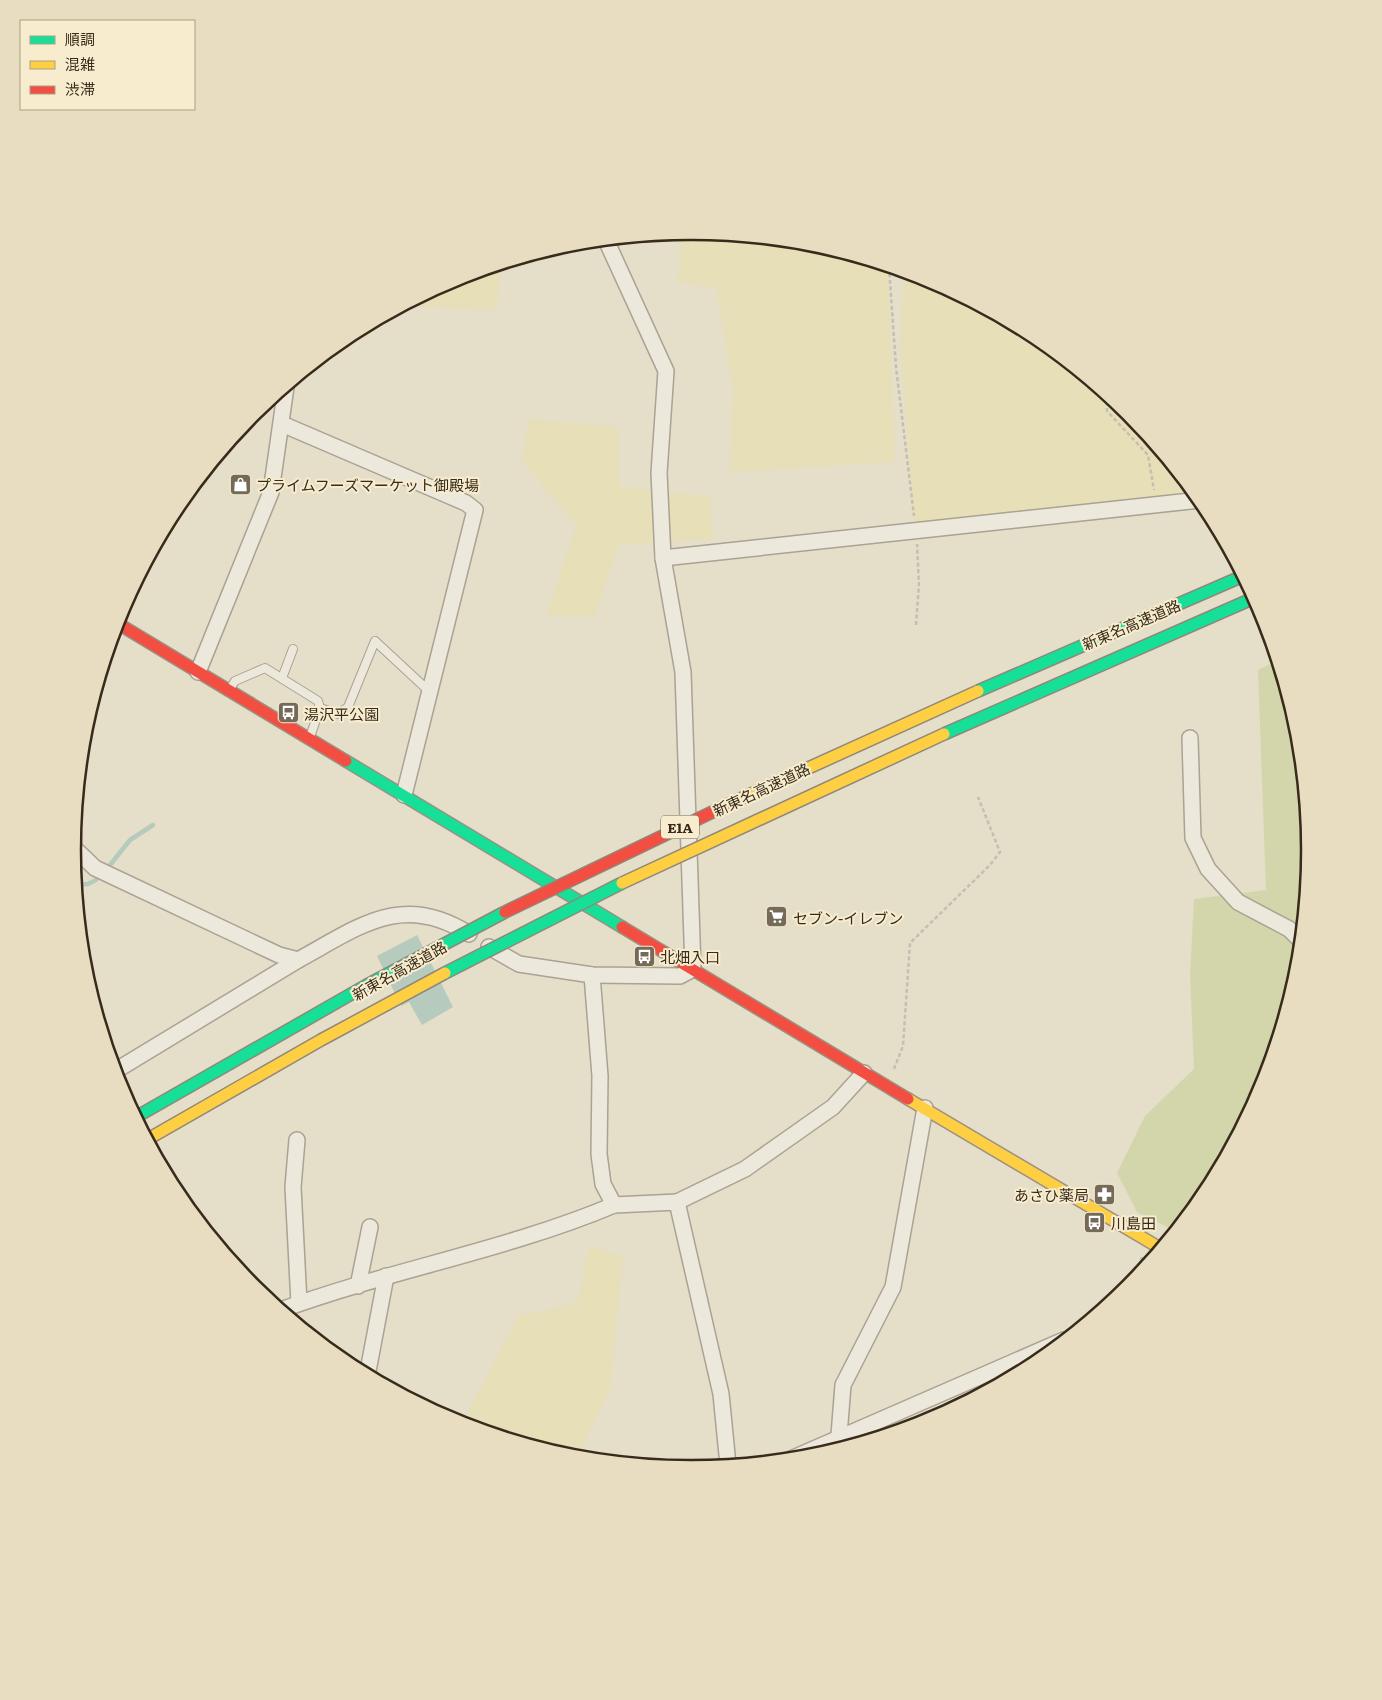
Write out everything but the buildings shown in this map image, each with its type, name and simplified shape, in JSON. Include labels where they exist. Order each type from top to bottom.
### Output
[{"type":"main road","name":"新東名高速道路","points":[[141,1114],[235,1059],[431,952],[601,864],[878,736],[1237,579]]},
{"type":"main road","name":"新東名高速道路","points":[[153,1136],[245,1082],[443,973],[616,886],[852,775],[1247,601]]},
{"type":"main road","points":[[124,627],[864,1073],[1155,1245]]},
{"type":"street","points":[[122,1067],[298,960],[357,928],[388,916],[423,914],[447,922],[519,964],[592,975],[680,976],[693,969],[683,672],[664,558],[659,472],[666,371],[608,245]]},
{"type":"street","points":[[198,672],[271,492],[285,396]]},
{"type":"street","points":[[282,424],[466,503],[475,510],[431,693],[404,795]]},
{"type":"street","points":[[664,558],[1191,501]]},
{"type":"street","points":[[1190,738],[1193,838],[1208,868],[1238,902],[1289,929],[1295,936]]},
{"type":"street","points":[[81,855],[95,868],[279,955],[298,960]]},
{"type":"street","points":[[592,975],[600,1076],[599,1154],[603,1184],[614,1205]]},
{"type":"street","points":[[288,1308],[386,1276],[570,1224],[614,1205],[677,1202],[753,1164],[833,1108],[864,1073]]},
{"type":"street","points":[[838,1442],[843,1385],[893,1287],[925,1108]]},
{"type":"street","points":[[297,1140],[294,1186],[299,1304]]},
{"type":"street","points":[[677,1202],[722,1394],[727,1458]]},
{"type":"street","points":[[358,1286],[370,1227]]},
{"type":"street","points":[[369,1367],[386,1276]]},
{"type":"street","points":[[846,1440],[1001,1375]]},
{"type":"lane","points":[[320,708],[338,714],[348,706],[375,641],[431,693]]},
{"type":"lane","points":[[282,678],[293,648]]},
{"type":"lane","points":[[229,691],[235,681],[265,668],[282,678],[318,701],[320,708],[309,739]]},
{"type":"path","points":[[889,274],[896,367],[915,532],[919,584],[916,625]]},
{"type":"path","points":[[1107,405],[1107,410],[1148,455],[1156,504]]},
{"type":"path","points":[[887,1086],[902,1046],[910,943],[990,865],[1000,852],[978,797]]},
{"type":"shaded area","points":[[682,240],[691,240],[771,245],[849,261],[888,273],[895,462],[730,472],[733,388],[716,288],[677,282]]},
{"type":"shaded area","points":[[501,271],[496,310],[415,306],[458,287]]},
{"type":"shaded area","points":[[904,279],[961,303],[996,322],[1062,366],[1093,392],[1107,405],[1107,411],[1114,412],[1149,448],[1192,502],[915,532],[900,340]]},
{"type":"shaded area","points":[[528,419],[618,427],[619,487],[709,496],[713,539],[618,545],[595,617],[547,615],[576,525],[522,461]]},
{"type":"shaded area","points":[[417,935],[453,1007],[422,1025],[409,1002],[401,1006],[377,956]]},
{"type":"shaded area","points":[[590,1246],[623,1257],[610,1389],[588,1434],[583,1450],[533,1439],[466,1416],[519,1316],[577,1303]]},
{"type":"green space","points":[[1271,664],[1280,692],[1296,770],[1301,850],[1296,930],[1280,1008],[1254,1083],[1238,1120],[1219,1155],[1198,1189],[1169,1228],[1137,1212],[1117,1173],[1145,1116],[1194,1069],[1190,975],[1194,899],[1266,890],[1258,670]]},
{"type":"waterway","points":[[110,865],[130,840],[153,825]]},
{"type":"waterway","points":[[83,884],[96,880]]},
{"type":"traffic: fast","points":[[978,691],[1237,579]]},
{"type":"traffic: fast","points":[[944,734],[1247,601]]},
{"type":"traffic: fast","points":[[346,761],[622,927]]},
{"type":"traffic: fast","points":[[445,973],[622,883]]},
{"type":"traffic: fast","points":[[141,1114],[367,985],[505,912]]},
{"type":"traffic: slow","points":[[729,804],[978,691]]},
{"type":"traffic: slow","points":[[622,883],[944,734]]},
{"type":"traffic: slow","points":[[153,1136],[321,1040],[445,973]]},
{"type":"traffic: slow","points":[[908,1099],[1155,1245]]},
{"type":"traffic: jam","points":[[124,627],[346,761]]},
{"type":"traffic: jam","points":[[505,912],[729,804]]},
{"type":"traffic: jam","points":[[622,927],[908,1099]]},
{"type":"place","name":"プライムフーズマーケット御殿場","points":[[240,484]]},
{"type":"place","name":"湯沢平公園","points":[[288,713]]},
{"type":"place","name":"セブン-イレブン","points":[[777,917]]},
{"type":"place","name":"北畑入口","points":[[644,956]]},
{"type":"place","name":"あさひ薬局","points":[[1105,1194]]},
{"type":"place","name":"川島田","points":[[1095,1222]]}]
